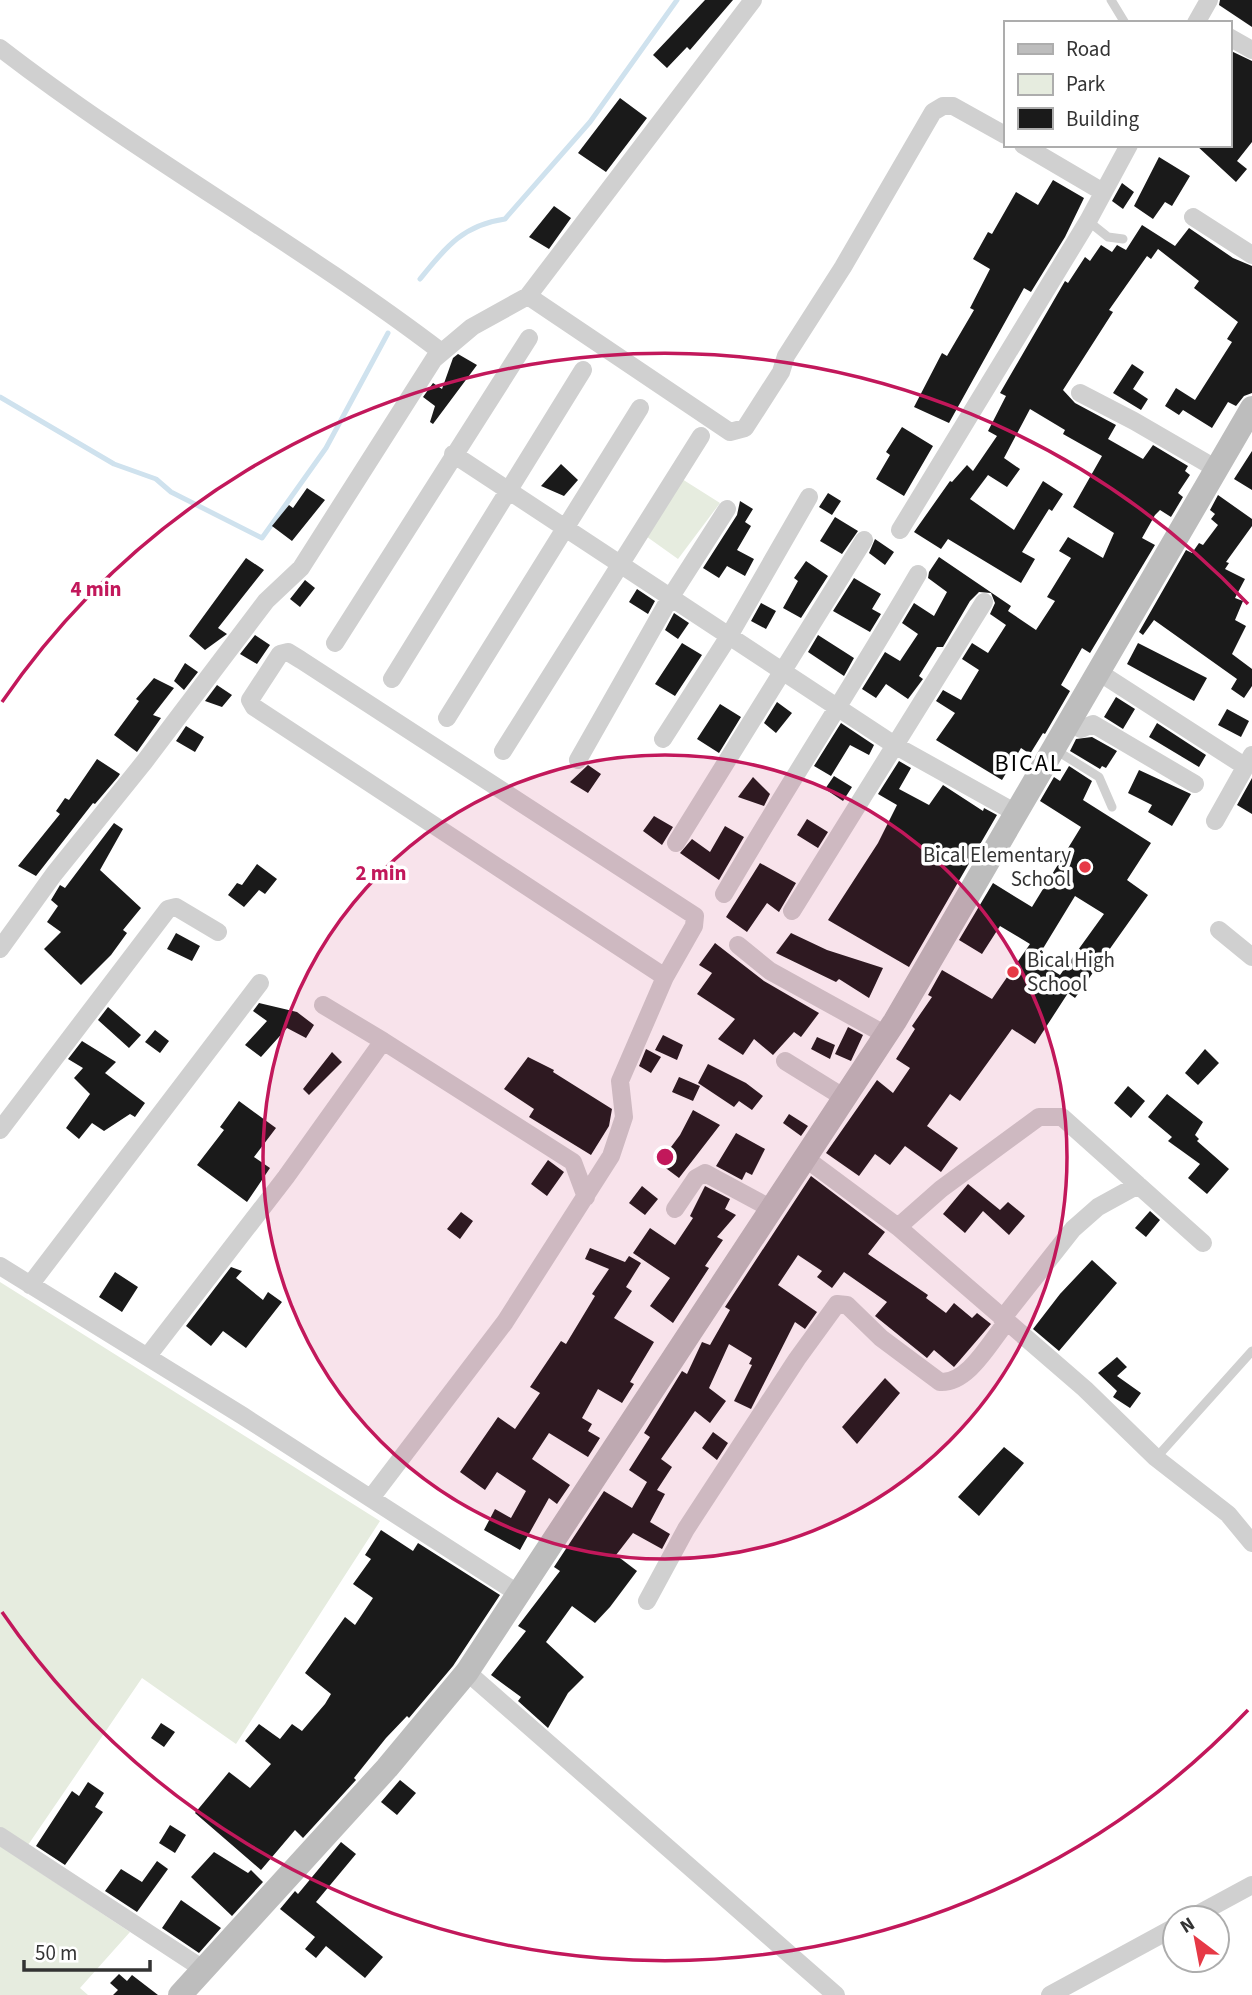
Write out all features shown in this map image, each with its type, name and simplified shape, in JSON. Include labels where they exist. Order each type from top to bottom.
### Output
[{"type":"street","points":[[0,949],[54,874],[145,761],[266,601],[301,568],[405,400],[440,351],[472,327],[528,296],[753,0]]},
{"type":"street","points":[[1199,21],[1209,0]]},
{"type":"street","points":[[1231,38],[1252,50]]},
{"type":"street","points":[[0,48],[132,142],[311,257],[440,351]]},
{"type":"street","points":[[528,296],[730,432],[738,432],[745,428],[781,372],[786,356],[843,267],[933,113],[943,106],[953,106],[1004,134]]},
{"type":"street","points":[[1026,147],[1103,192]]},
{"type":"street","points":[[900,530],[1088,221],[1128,147]]},
{"type":"street","points":[[1193,217],[1252,255]]},
{"type":"street","points":[[335,643],[529,338]]},
{"type":"street","points":[[391,679],[583,370]]},
{"type":"street","points":[[1080,394],[1135,421],[1215,468]]},
{"type":"street","points":[[447,718],[640,408]]},
{"type":"street","points":[[180,1995],[387,1768],[467,1672],[520,1594],[886,1035],[1252,408]]},
{"type":"street","points":[[502,751],[701,436]]},
{"type":"street","points":[[453,454],[897,746],[1016,813]]},
{"type":"street","points":[[663,738],[729,636],[809,496]]},
{"type":"street","points":[[578,760],[670,598],[727,509]]},
{"type":"street","points":[[676,843],[864,540]]},
{"type":"street","points":[[724,894],[841,707],[918,574]]},
{"type":"street","points":[[792,911],[897,746],[984,602]]},
{"type":"street","points":[[371,1499],[505,1322],[611,1156],[624,1117],[620,1081],[665,977],[694,926],[695,916],[690,910],[301,660],[288,652],[280,654],[252,692],[250,700],[254,707],[665,977]]},
{"type":"street","points":[[1097,671],[1249,761],[1215,821]]},
{"type":"street","points":[[1067,722],[1081,729],[1093,724],[1195,784]]},
{"type":"street","points":[[0,1130],[168,909],[176,907],[218,932]]},
{"type":"street","points":[[1219,930],[1252,957]]},
{"type":"street","points":[[738,946],[770,971],[886,1035]]},
{"type":"street","points":[[30,1285],[260,983]]},
{"type":"street","points":[[323,1005],[573,1162],[586,1197]]},
{"type":"street","points":[[147,1357],[286,1177],[383,1041]]},
{"type":"street","points":[[786,1061],[843,1097]]},
{"type":"street","points":[[898,1227],[941,1189],[1039,1117],[1047,1115],[1062,1117],[1203,1243]]},
{"type":"street","points":[[805,1157],[898,1227],[1085,1389],[1156,1458],[1228,1514],[1251,1537]]},
{"type":"street","points":[[675,1209],[696,1178],[705,1173],[772,1209]]},
{"type":"street","points":[[647,1601],[686,1529],[797,1359],[837,1304],[847,1305],[881,1338],[940,1382],[949,1382],[963,1375],[1073,1229],[1098,1207],[1138,1185]]},
{"type":"street","points":[[0,1266],[520,1594]]},
{"type":"street","points":[[467,1672],[836,1995]]},
{"type":"street","points":[[0,1836],[202,1969]]},
{"type":"street","points":[[1217,1904],[1252,1885]]},
{"type":"street","points":[[1050,1995],[1161,1935]]},
{"type":"lane","points":[[1111,0],[1124,21]]},
{"type":"lane","points":[[1088,221],[1108,237],[1123,239]]},
{"type":"lane","points":[[1052,748],[1099,777],[1112,807]]},
{"type":"lane","points":[[1156,1458],[1252,1352]]},
{"type":"green space","points":[[682,479],[720,503],[678,559],[643,534]]},
{"type":"green space","points":[[0,1282],[380,1521],[236,1744],[142,1678],[28,1845],[0,1827]]},
{"type":"green space","points":[[0,1846],[130,1932],[80,1988],[88,1995],[0,1995]]},
{"type":"building","points":[[705,0],[733,0],[690,50],[687,47],[667,68],[653,55]]},
{"type":"building","points":[[1220,0],[1252,0],[1252,27],[1219,5]]},
{"type":"building","points":[[1231,51],[1252,61],[1252,142],[1237,161],[1247,169],[1236,182],[1198,147],[1231,147]]},
{"type":"building","points":[[620,98],[647,118],[606,172],[578,153]]},
{"type":"building","points":[[1159,157],[1190,176],[1172,206],[1165,202],[1153,219],[1134,206]]},
{"type":"building","points":[[1053,180],[1084,198],[1065,237],[1031,292],[1024,288],[949,423],[914,407],[942,353],[947,356],[974,310],[970,308],[990,269],[973,259],[988,232],[992,234],[1016,192],[1038,205]]},
{"type":"building","points":[[1122,183],[1134,192],[1123,209],[1112,201]]},
{"type":"building","points":[[554,206],[571,218],[549,249],[529,237]]},
{"type":"building","points":[[1142,225],[1175,246],[1189,228],[1233,258],[1252,266],[1252,393],[1244,396],[1236,406],[1228,402],[1212,428],[1183,410],[1179,415],[1165,406],[1176,388],[1195,400],[1232,342],[1227,339],[1238,322],[1194,288],[1199,281],[1158,249],[1151,259],[1147,256],[1109,310],[1113,312],[1063,390],[1075,403],[1116,425],[1108,439],[1143,459],[1153,445],[1188,466],[1185,471],[1190,475],[1178,493],[1183,497],[1171,517],[1160,510],[1142,538],[1155,545],[1090,653],[1082,648],[1061,685],[1070,691],[1045,734],[1043,733],[1030,754],[1021,748],[1002,780],[936,740],[955,713],[936,701],[943,690],[961,700],[979,670],[962,659],[972,643],[988,653],[1006,625],[990,614],[995,603],[991,593],[979,592],[970,601],[943,647],[937,647],[919,676],[923,679],[908,699],[886,684],[876,698],[862,689],[885,652],[900,661],[918,634],[902,623],[914,603],[934,616],[947,592],[928,578],[939,557],[1011,606],[1008,611],[1036,630],[1055,601],[1047,597],[1071,558],[1059,551],[1068,537],[1103,558],[1114,533],[1073,507],[1102,456],[1063,434],[1065,430],[1030,409],[1004,458],[1020,469],[1007,487],[988,475],[970,499],[1014,530],[1043,481],[1063,494],[1052,511],[1049,509],[1022,552],[1035,559],[1021,583],[948,539],[941,549],[914,532],[950,481],[967,465],[973,471],[997,436],[988,431],[1006,396],[1000,393],[1065,281],[1068,283],[1085,257],[1090,261],[1101,245],[1112,252],[1117,245],[1126,250]]},
{"type":"building","points":[[458,354],[477,365],[433,424],[430,422],[435,406],[423,397],[433,383],[442,389],[453,358]]},
{"type":"building","points":[[1132,364],[1144,372],[1133,389],[1148,399],[1141,410],[1113,393]]},
{"type":"building","points":[[902,427],[933,446],[904,496],[876,479],[890,455],[886,452]]},
{"type":"building","points":[[1252,451],[1252,490],[1234,479]]},
{"type":"building","points":[[561,464],[578,480],[564,496],[541,486]]},
{"type":"building","points":[[307,488],[325,500],[292,541],[272,526],[289,505],[293,508]]},
{"type":"building","points":[[828,493],[841,501],[832,515],[819,507]]},
{"type":"building","points":[[1218,495],[1252,519],[1252,526],[1226,562],[1229,563],[1225,569],[1245,579],[1235,598],[1243,601],[1235,620],[1246,626],[1232,654],[1252,669],[1252,686],[1244,698],[1231,689],[1237,679],[1154,620],[1143,635],[1139,632],[1186,550],[1192,553],[1199,543],[1203,545],[1218,525],[1211,519],[1215,514],[1210,510]]},
{"type":"building","points":[[740,501],[753,509],[745,522],[751,526],[737,550],[754,559],[745,576],[727,566],[719,578],[703,568],[737,515]]},
{"type":"building","points":[[835,517],[858,531],[842,554],[820,541]]},
{"type":"building","points":[[875,539],[894,552],[885,565],[869,553]]},
{"type":"building","points":[[246,558],[264,570],[218,628],[227,634],[205,650],[189,636]]},
{"type":"building","points":[[806,561],[828,576],[801,618],[783,608],[798,581],[794,578]]},
{"type":"building","points":[[854,578],[881,594],[872,609],[881,614],[870,632],[833,611]]},
{"type":"building","points":[[305,580],[315,588],[300,607],[290,599]]},
{"type":"building","points":[[637,589],[655,601],[648,614],[629,602]]},
{"type":"building","points":[[761,603],[776,611],[766,629],[751,621]]},
{"type":"building","points":[[674,613],[689,623],[678,639],[665,630]]},
{"type":"building","points":[[255,635],[270,645],[257,664],[240,654]]},
{"type":"building","points":[[818,635],[854,658],[844,676],[808,652]]},
{"type":"building","points":[[682,643],[702,655],[675,696],[655,684]]},
{"type":"building","points":[[1138,643],[1207,678],[1194,701],[1127,664]]},
{"type":"building","points":[[185,663],[198,672],[184,690],[174,681]]},
{"type":"building","points":[[154,678],[174,688],[153,715],[161,718],[137,752],[114,735],[139,701],[136,699]]},
{"type":"building","points":[[217,685],[232,695],[222,707],[205,701]]},
{"type":"building","points":[[1116,697],[1135,709],[1123,729],[1104,717]]},
{"type":"building","points":[[777,702],[792,713],[776,733],[764,723]]},
{"type":"building","points":[[720,704],[741,717],[719,753],[697,739]]},
{"type":"building","points":[[1227,709],[1249,721],[1241,737],[1218,725]]},
{"type":"building","points":[[841,723],[874,745],[869,755],[850,745],[831,776],[814,766]]},
{"type":"building","points":[[1157,723],[1206,755],[1199,767],[1149,737]]},
{"type":"building","points":[[186,726],[204,737],[195,752],[176,741]]},
{"type":"building","points":[[1092,737],[1117,751],[1106,768],[1102,766],[1100,769],[1070,751],[1076,739]]},
{"type":"building","points":[[97,759],[120,774],[118,777],[95,804],[93,803],[36,876],[18,866],[60,814],[56,811],[65,798],[69,800]]},
{"type":"building","points":[[899,761],[911,768],[899,789],[929,805],[943,785],[983,811],[984,808],[997,815],[909,967],[828,920],[878,843],[897,805],[878,794]]},
{"type":"building","points":[[588,765],[601,774],[588,793],[570,782]]},
{"type":"building","points":[[1069,766],[1092,781],[1083,800],[1151,843],[1127,880],[1148,895],[1075,998],[1068,993],[1035,1044],[1012,1029],[960,1101],[950,1094],[927,1126],[958,1148],[941,1172],[905,1146],[890,1165],[875,1154],[859,1176],[826,1153],[877,1080],[893,1093],[910,1068],[896,1059],[915,1029],[912,1026],[932,997],[928,995],[942,970],[992,999],[1030,944],[1000,926],[982,954],[959,940],[993,883],[1032,907],[1081,827],[1040,801],[1054,777],[1060,781]],"holes":[[[1075,896],[1104,914],[1060,975],[1036,960]]]},
{"type":"building","points":[[1139,770],[1191,794],[1172,826],[1148,812],[1152,805],[1128,793]]},
{"type":"building","points":[[834,776],[852,787],[843,801],[825,789]]},
{"type":"building","points":[[753,777],[770,794],[764,806],[738,797]]},
{"type":"building","points":[[1252,778],[1252,814],[1237,805]]},
{"type":"building","points":[[654,816],[673,827],[662,845],[643,831]]},
{"type":"building","points":[[807,819],[828,832],[818,848],[797,835]]},
{"type":"building","points":[[114,823],[123,829],[100,870],[141,908],[123,930],[127,933],[111,955],[81,985],[44,949],[61,932],[47,922],[58,906],[51,900],[60,885],[65,888]]},
{"type":"building","points":[[725,826],[744,837],[719,880],[680,853],[692,839],[710,852]]},
{"type":"building","points":[[760,863],[796,883],[779,912],[767,903],[747,932],[726,917]]},
{"type":"building","points":[[257,864],[277,879],[265,894],[259,890],[244,907],[228,895],[237,883],[242,885]]},
{"type":"building","points":[[176,933],[200,946],[192,961],[167,949]]},
{"type":"building","points":[[791,933],[827,950],[883,968],[869,998],[839,979],[836,982],[776,953]]},
{"type":"building","points":[[715,943],[764,981],[819,1013],[801,1037],[794,1032],[773,1055],[754,1039],[743,1055],[718,1039],[735,1019],[697,994],[712,973],[699,965]]},
{"type":"building","points":[[259,1003],[297,1012],[314,1025],[306,1038],[287,1028],[261,1057],[245,1045],[267,1021],[253,1011]]},
{"type":"building","points":[[108,1007],[141,1035],[129,1048],[98,1020]]},
{"type":"building","points":[[848,1027],[863,1035],[851,1061],[835,1054]]},
{"type":"building","points":[[155,1030],[169,1041],[160,1053],[145,1042]]},
{"type":"building","points":[[663,1035],[683,1045],[677,1060],[655,1050]]},
{"type":"building","points":[[817,1037],[835,1045],[830,1059],[811,1049]]},
{"type":"building","points":[[82,1041],[116,1062],[105,1073],[145,1103],[135,1117],[130,1114],[104,1131],[92,1123],[79,1139],[66,1128],[90,1094],[74,1078],[83,1068],[68,1059]]},
{"type":"building","points":[[646,1049],[661,1057],[651,1073],[639,1066]]},
{"type":"building","points":[[1205,1049],[1219,1063],[1198,1085],[1185,1073]]},
{"type":"building","points":[[332,1052],[342,1062],[309,1095],[303,1089]]},
{"type":"building","points":[[528,1057],[554,1070],[553,1072],[612,1109],[609,1126],[591,1155],[529,1117],[534,1109],[504,1089]]},
{"type":"building","points":[[708,1064],[746,1083],[763,1096],[752,1110],[739,1101],[734,1107],[698,1083]]},
{"type":"building","points":[[679,1077],[700,1086],[693,1101],[672,1092]]},
{"type":"building","points":[[1128,1086],[1145,1101],[1131,1118],[1114,1103]]},
{"type":"building","points":[[1167,1094],[1203,1122],[1195,1135],[1199,1139],[1197,1141],[1229,1169],[1207,1194],[1188,1178],[1200,1164],[1168,1141],[1172,1137],[1148,1117]]},
{"type":"building","points":[[239,1101],[276,1128],[254,1157],[270,1168],[247,1202],[197,1165],[224,1130],[220,1127]]},
{"type":"building","points":[[693,1110],[720,1125],[679,1178],[659,1163],[680,1135]]},
{"type":"building","points":[[789,1114],[808,1126],[801,1136],[783,1123]]},
{"type":"building","points":[[736,1133],[765,1149],[752,1175],[746,1172],[742,1180],[716,1166]]},
{"type":"building","points":[[548,1160],[564,1172],[547,1196],[531,1184]]},
{"type":"building","points":[[811,1176],[885,1232],[868,1254],[928,1295],[926,1298],[946,1313],[954,1303],[972,1318],[977,1313],[991,1324],[954,1367],[934,1350],[927,1358],[875,1316],[887,1302],[844,1272],[832,1288],[817,1277],[822,1271],[798,1255],[778,1285],[817,1312],[805,1329],[795,1322],[751,1409],[734,1401],[752,1365],[749,1364],[752,1358],[729,1344],[709,1388],[726,1401],[710,1423],[695,1411],[661,1459],[672,1467],[657,1490],[665,1494],[650,1522],[670,1534],[662,1549],[633,1533],[616,1555],[637,1571],[610,1607],[595,1623],[572,1606],[546,1642],[584,1677],[568,1693],[548,1728],[518,1701],[521,1697],[491,1675],[526,1631],[518,1626],[560,1571],[554,1567],[604,1491],[632,1508],[647,1482],[629,1470],[650,1437],[644,1433],[682,1371],[687,1374],[702,1342],[710,1345],[730,1310],[725,1307]]},
{"type":"building","points":[[968,1184],[1000,1210],[1008,1202],[1025,1216],[1009,1235],[983,1211],[965,1233],[943,1214]]},
{"type":"building","points":[[642,1186],[658,1199],[645,1215],[629,1203]]},
{"type":"building","points":[[705,1186],[730,1199],[725,1209],[736,1215],[717,1237],[723,1240],[705,1266],[709,1268],[673,1323],[650,1306],[670,1278],[633,1253],[650,1228],[675,1245],[693,1218],[690,1216]]},
{"type":"building","points":[[1150,1211],[1160,1220],[1146,1237],[1135,1228]]},
{"type":"building","points":[[461,1212],[473,1221],[460,1239],[447,1229]]},
{"type":"building","points":[[590,1248],[625,1262],[629,1256],[641,1263],[626,1287],[632,1291],[614,1318],[654,1342],[630,1382],[634,1384],[622,1403],[598,1389],[582,1418],[592,1424],[588,1431],[600,1438],[588,1457],[549,1433],[532,1459],[570,1485],[557,1504],[549,1498],[520,1550],[484,1530],[495,1509],[511,1518],[526,1491],[497,1472],[485,1490],[460,1472],[498,1417],[515,1429],[540,1393],[530,1387],[561,1341],[566,1344],[595,1296],[592,1294],[609,1269],[585,1259]]},
{"type":"building","points":[[1092,1260],[1117,1283],[1059,1351],[1033,1329],[1060,1294]]},
{"type":"building","points":[[231,1267],[242,1271],[236,1278],[263,1300],[268,1292],[282,1302],[246,1348],[223,1331],[211,1346],[186,1326]]},
{"type":"building","points":[[115,1272],[138,1287],[122,1312],[99,1297]]},
{"type":"building","points":[[1117,1357],[1127,1367],[1117,1376],[1141,1393],[1130,1408],[1113,1397],[1117,1391],[1098,1373]]},
{"type":"building","points":[[885,1378],[900,1393],[857,1444],[842,1427]]},
{"type":"building","points":[[713,1432],[728,1443],[717,1460],[702,1448]]},
{"type":"building","points":[[1004,1447],[1024,1463],[979,1516],[958,1497]]},
{"type":"building","points":[[381,1530],[413,1551],[418,1543],[500,1595],[453,1666],[409,1718],[407,1716],[386,1738],[354,1778],[356,1780],[303,1838],[295,1830],[261,1870],[195,1813],[229,1772],[250,1788],[271,1764],[245,1741],[259,1724],[280,1739],[292,1724],[302,1731],[325,1704],[331,1694],[305,1673],[345,1617],[355,1625],[373,1598],[353,1584],[371,1559],[365,1555]]},
{"type":"building","points":[[161,1723],[175,1732],[164,1747],[151,1738]]},
{"type":"building","points":[[400,1780],[416,1793],[397,1815],[381,1802]]},
{"type":"building","points":[[88,1782],[104,1793],[95,1807],[103,1812],[65,1865],[36,1846],[72,1791],[79,1796]]},
{"type":"building","points":[[170,1825],[186,1835],[175,1853],[159,1843]]},
{"type":"building","points":[[341,1842],[356,1854],[316,1902],[383,1957],[365,1978],[326,1946],[316,1958],[305,1949],[315,1937],[280,1909],[295,1891],[298,1894]]},
{"type":"building","points":[[214,1852],[248,1873],[251,1870],[263,1882],[232,1916],[191,1877]]},
{"type":"building","points":[[157,1861],[168,1869],[137,1912],[105,1891],[121,1869],[142,1882]]},
{"type":"building","points":[[181,1900],[221,1928],[199,1953],[162,1928]]},
{"type":"building","points":[[119,1974],[127,1981],[132,1975],[158,1995],[113,1995],[118,1990],[110,1983]]},
{"type":"waterway","points":[[420,279],[456,239],[478,226],[505,219],[590,122],[677,0]]},
{"type":"waterway","points":[[0,397],[114,464],[156,479],[171,492],[262,538],[326,448],[388,333]]},
{"type":"place","name":"Bical Elementary School","points":[[1085,867]]},
{"type":"place","name":"Bical High School","points":[[1013,972]]},
{"type":"district","name":"BICAL","points":[[1029,763]]}]
